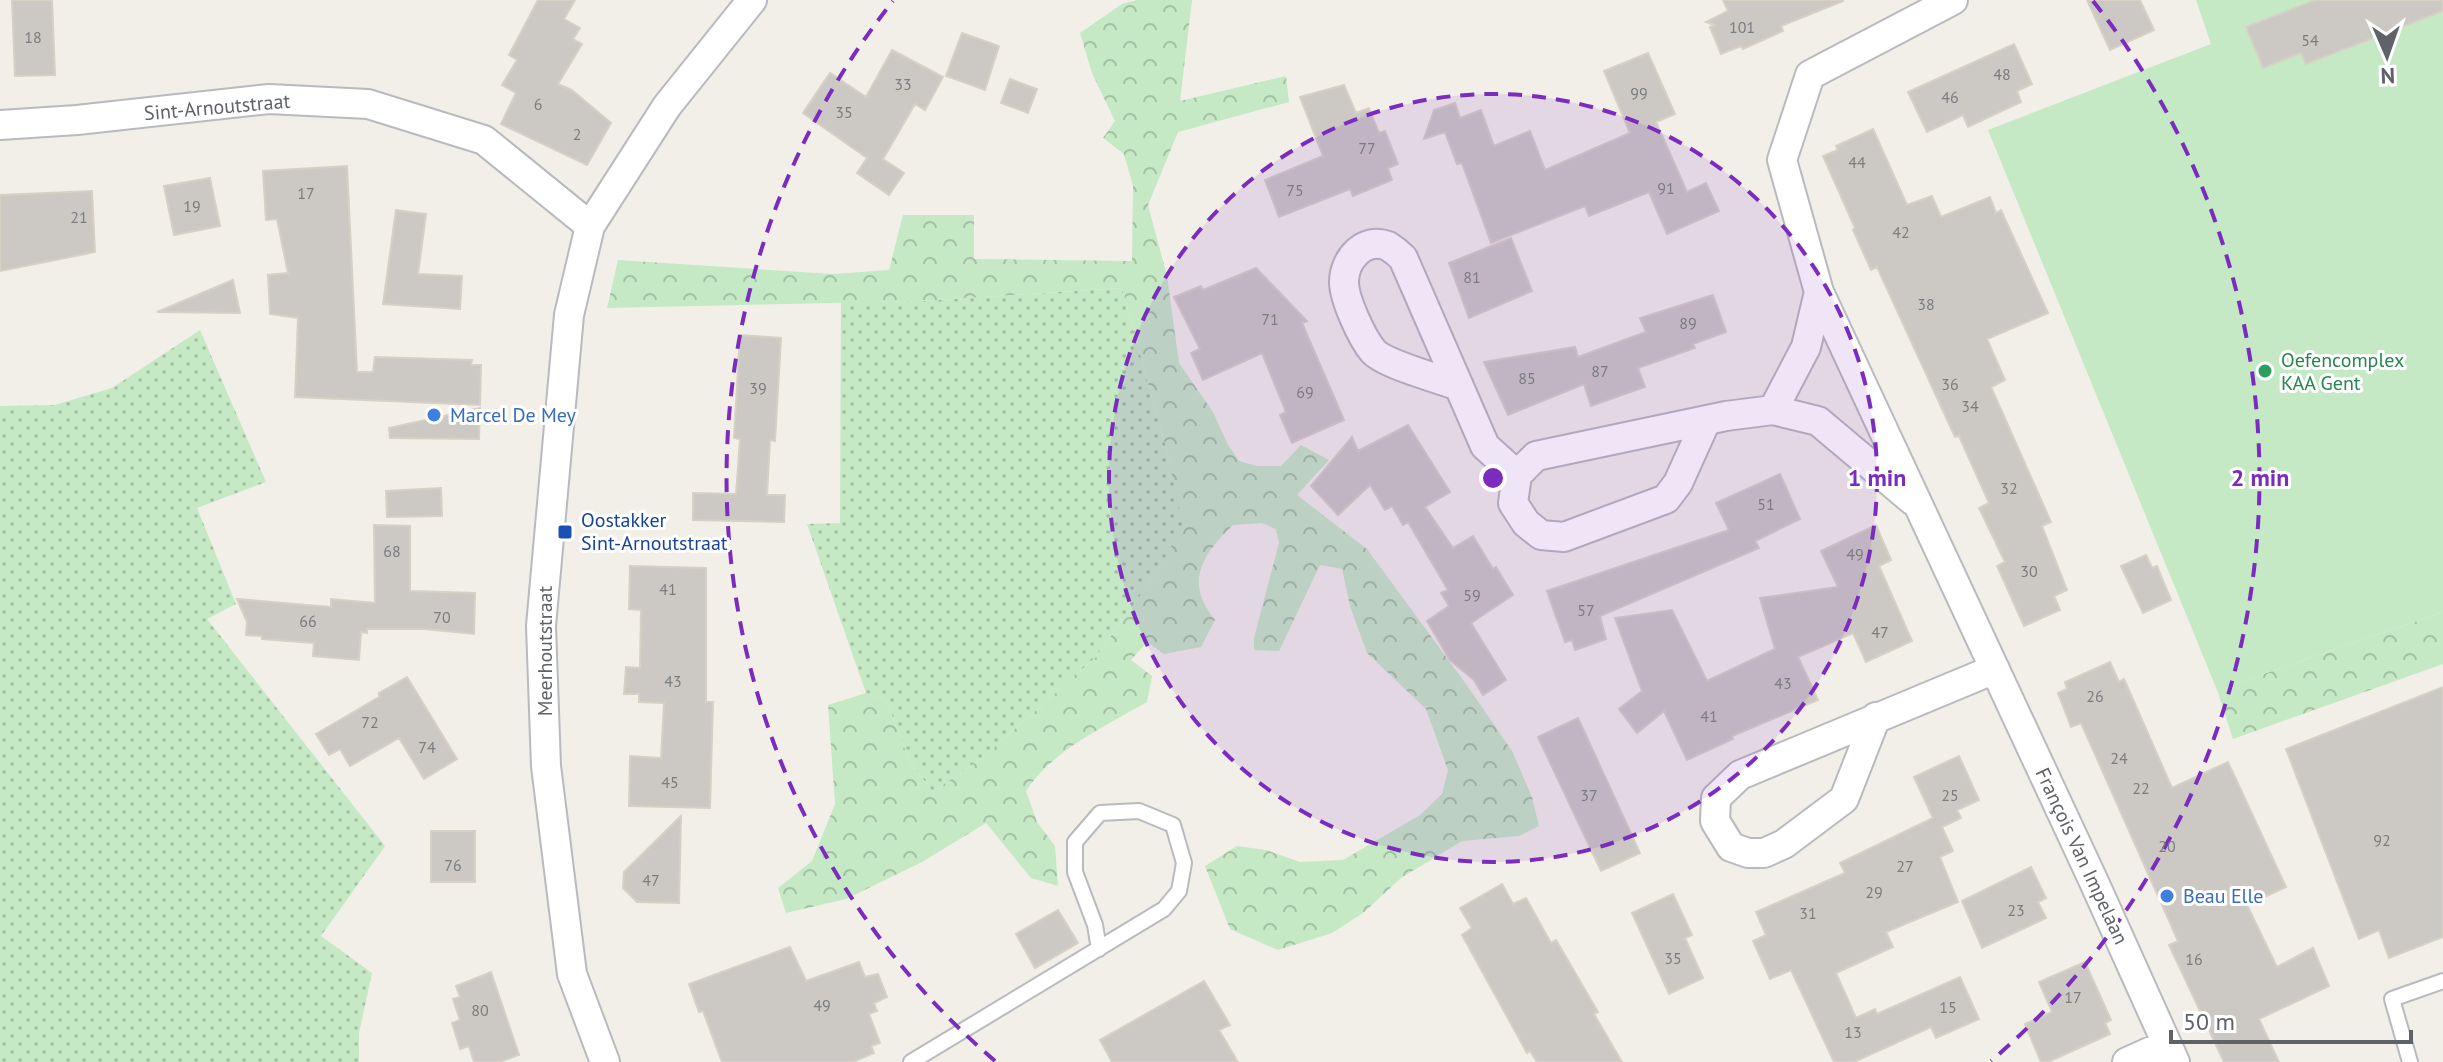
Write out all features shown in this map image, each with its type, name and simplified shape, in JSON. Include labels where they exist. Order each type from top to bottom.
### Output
[{"type":"street","name":"Meerhoutstraat","points":[[605,1062],[572,974],[546,766],[541,626],[569,315],[590,226],[667,106],[752,0]]},
{"type":"street","name":"François Van Impelaan","points":[[1953,0],[1810,75],[1782,160],[1819,292],[2171,1053],[2127,1062]]},
{"type":"street","name":"Sint-Arnoutstraat","points":[[0,125],[77,120],[269,99],[368,104],[484,140],[590,226]]},
{"type":"street","points":[[1459,386],[1374,353],[1344,286],[1345,269],[1352,255],[1368,245],[1388,246],[1403,258],[1459,386],[1485,446],[1517,475],[1513,503],[1526,523],[1541,535],[1564,537],[1666,499],[1678,483],[1706,421]]},
{"type":"street","name":"François Van Impelaan","points":[[1773,410],[1806,347],[1819,292]]},
{"type":"street","name":"François Van Impelaan","points":[[1517,475],[1536,456],[1773,410],[1818,421],[1918,505]]},
{"type":"street","points":[[1876,717],[1844,799],[1784,844],[1764,853],[1748,853],[1731,847],[1715,821],[1716,798],[1740,775],[1876,717],[1995,669]]},
{"type":"lane","points":[[911,1062],[1099,949],[1164,909],[1179,891],[1184,863],[1173,825],[1139,811],[1100,813],[1075,842],[1075,872],[1095,925],[1099,949]]},
{"type":"lane","points":[[2410,1062],[2392,999],[2443,981]]},
{"type":"green space","points":[[1137,0],[1192,0],[1180,101],[1286,76],[1289,102],[1178,132],[1148,205],[1167,276],[1179,363],[1213,412],[1239,461],[1257,466],[1281,466],[1301,445],[1329,460],[1297,495],[1367,549],[1466,684],[1512,751],[1532,797],[1539,826],[1519,836],[1462,841],[1401,878],[1363,913],[1332,933],[1278,950],[1230,929],[1205,866],[1237,846],[1266,850],[1300,862],[1343,860],[1420,815],[1442,794],[1448,770],[1426,709],[1367,653],[1350,606],[1342,569],[1320,565],[1279,651],[1254,650],[1254,638],[1279,543],[1276,529],[1262,523],[1233,525],[1213,547],[1201,570],[1200,593],[1215,620],[1201,647],[1164,654],[1147,642],[1131,660],[1152,676],[1147,702],[1065,751],[1037,776],[1026,791],[1037,822],[1055,846],[1058,886],[1031,878],[986,823],[922,862],[846,899],[786,913],[778,888],[812,861],[835,804],[828,705],[866,693],[886,700],[910,762],[933,792],[982,758],[1095,658],[1153,578],[1183,526],[1166,448],[1122,288],[921,301],[607,308],[618,260],[833,274],[889,270],[903,215],[974,215],[974,259],[1132,261],[1133,186],[1124,154],[1103,138],[1115,121],[1092,73],[1080,33],[1122,4]]},
{"type":"green space","name":"Oefencomplex KAA Gent","points":[[2196,0],[2443,0],[2443,612],[2217,690],[1988,130],[2211,44]]},
{"type":"green space","points":[[1122,288],[1184,526],[1153,578],[1095,658],[982,758],[933,792],[910,762],[886,700],[866,693],[807,524],[840,523],[841,302],[921,301]]},
{"type":"green space","points":[[200,330],[266,482],[197,508],[236,604],[207,619],[385,846],[321,936],[372,973],[359,1033],[359,1062],[0,1062],[0,406],[55,405],[112,388]]},
{"type":"green space","points":[[2443,612],[2443,664],[2233,739],[2217,690]]},
{"type":"building","points":[[12,0],[52,0],[55,75],[15,76]]},
{"type":"building","points":[[538,0],[575,0],[564,19],[580,28],[573,39],[582,44],[558,84],[572,90],[611,123],[587,165],[501,124],[516,93],[502,85],[517,60],[509,55]]},
{"type":"building","points":[[1723,0],[1843,1],[1781,26],[1783,31],[1743,49],[1741,46],[1721,54],[1710,27],[1715,25],[1706,22],[1728,11]]},
{"type":"building","points":[[2087,0],[2140,0],[2154,30],[2110,50]]},
{"type":"building","points":[[2315,0],[2443,0],[2443,11],[2306,64],[2301,53],[2263,68],[2246,27]]},
{"type":"building","points":[[962,33],[999,46],[985,90],[946,76]]},
{"type":"building","points":[[2014,44],[2032,84],[2017,91],[2021,102],[1968,127],[1963,115],[1927,132],[1908,92]]},
{"type":"building","points":[[892,50],[943,77],[925,110],[915,104],[883,159],[904,173],[889,195],[857,173],[867,158],[803,113],[830,73],[866,97]]},
{"type":"building","points":[[1648,53],[1675,114],[1656,122],[1687,192],[1706,183],[1719,211],[1667,234],[1649,192],[1589,216],[1585,206],[1491,243],[1462,163],[1457,164],[1445,132],[1424,139],[1434,110],[1455,103],[1460,118],[1481,110],[1494,146],[1530,131],[1545,170],[1630,133],[1604,71]]},
{"type":"building","points":[[1010,79],[1037,89],[1028,113],[1001,103]]},
{"type":"building","points":[[1344,85],[1356,113],[1369,108],[1379,133],[1385,131],[1398,164],[1388,168],[1392,180],[1353,196],[1350,189],[1279,217],[1265,180],[1323,156],[1300,97]]},
{"type":"building","points":[[1873,129],[1907,205],[1932,196],[1941,217],[1990,197],[1996,213],[2001,210],[2048,313],[1987,339],[2005,380],[1991,387],[2051,522],[2042,526],[2067,590],[2054,596],[2060,610],[2024,626],[1997,566],[2005,562],[1979,508],[1989,503],[1959,436],[1955,437],[1877,267],[1871,270],[1823,156],[1838,150],[1836,146]]},
{"type":"building","points":[[347,166],[357,372],[373,372],[375,357],[472,360],[471,365],[481,365],[480,405],[295,397],[298,318],[270,314],[268,275],[288,273],[277,219],[266,220],[263,171]]},
{"type":"building","points":[[210,178],[220,226],[174,235],[164,186]]},
{"type":"building","points":[[92,191],[95,252],[0,271],[0,195]]},
{"type":"building","points":[[396,210],[426,214],[418,274],[462,276],[460,309],[383,304]]},
{"type":"building","points":[[1511,238],[1532,291],[1469,318],[1449,263]]},
{"type":"building","points":[[1256,268],[1307,321],[1302,323],[1344,420],[1292,443],[1280,415],[1286,412],[1262,353],[1203,380],[1191,353],[1200,349],[1174,297],[1201,286],[1203,290]]},
{"type":"building","points":[[233,280],[240,313],[157,312]]},
{"type":"building","points":[[1713,295],[1726,332],[1693,344],[1695,348],[1638,368],[1645,387],[1591,406],[1584,384],[1508,415],[1484,362],[1575,347],[1578,357],[1646,332],[1640,318]]},
{"type":"building","points":[[740,335],[781,338],[775,441],[770,440],[767,495],[785,495],[784,522],[693,520],[693,493],[736,494],[740,439],[734,438]]},
{"type":"building","points":[[480,408],[479,439],[390,438],[389,428]]},
{"type":"building","points":[[1408,425],[1450,492],[1425,507],[1453,548],[1473,536],[1513,595],[1471,623],[1506,680],[1483,695],[1474,680],[1450,660],[1427,621],[1449,606],[1441,593],[1448,590],[1408,522],[1403,525],[1392,506],[1385,510],[1370,485],[1338,515],[1311,486],[1352,437],[1358,451]]},
{"type":"building","points":[[1780,474],[1800,519],[1755,541],[1759,548],[1600,616],[1606,639],[1575,650],[1572,640],[1565,642],[1547,591],[1729,530],[1716,503]]},
{"type":"building","points":[[441,488],[442,516],[387,517],[386,491]]},
{"type":"building","points":[[374,525],[410,526],[410,591],[475,593],[474,634],[424,629],[367,629],[367,633],[361,632],[359,660],[313,656],[314,643],[246,635],[247,622],[237,599],[331,607],[331,599],[375,603]]},
{"type":"building","points":[[1876,525],[1891,560],[1879,566],[1912,641],[1866,662],[1853,633],[1798,657],[1818,700],[1732,736],[1733,739],[1687,760],[1664,711],[1637,733],[1619,709],[1642,691],[1615,618],[1672,610],[1707,681],[1775,649],[1760,598],[1838,587],[1821,551]]},
{"type":"building","points":[[2146,555],[2152,568],[2157,566],[2171,600],[2143,613],[2121,566]]},
{"type":"building","points":[[630,566],[706,568],[706,702],[713,702],[710,808],[629,806],[630,756],[661,758],[664,703],[639,702],[639,694],[624,694],[626,667],[640,668],[641,610],[629,609]]},
{"type":"building","points":[[2110,662],[2119,682],[2124,679],[2172,788],[2228,762],[2286,887],[2247,905],[2277,967],[2313,948],[2329,986],[2259,1019],[2279,1062],[2224,1062],[2169,945],[2178,941],[2081,723],[2071,727],[2058,693],[2067,689],[2065,682]]},
{"type":"building","points":[[407,677],[457,759],[424,779],[399,738],[350,766],[340,749],[329,755],[316,734]]},
{"type":"building","points":[[2443,687],[2443,937],[2389,958],[2379,930],[2359,939],[2286,749]]},
{"type":"building","points":[[1578,718],[1640,853],[1601,871],[1538,737]]},
{"type":"building","points":[[1959,756],[1979,800],[1957,810],[1961,818],[1942,827],[1953,851],[1940,857],[1958,902],[1886,932],[1893,947],[1836,973],[1856,1018],[1875,1009],[1877,1014],[1960,977],[1979,1019],[1936,1038],[1931,1027],[1854,1062],[1834,1062],[1791,970],[1770,979],[1753,941],[1766,935],[1756,912],[1845,873],[1840,863],[1933,818],[1914,777]]},
{"type":"building","points":[[681,816],[679,903],[637,902],[623,888],[624,872]]},
{"type":"building","points":[[431,831],[475,831],[475,882],[431,882]]},
{"type":"building","points":[[2031,867],[2046,898],[2038,902],[2046,918],[1982,948],[1962,901]]},
{"type":"building","points":[[1502,884],[1513,904],[1526,898],[1551,943],[1556,940],[1598,1012],[1594,1014],[1622,1062],[1537,1062],[1530,1051],[1527,1053],[1462,935],[1472,928],[1460,908]]},
{"type":"building","points":[[1673,894],[1692,935],[1685,938],[1703,978],[1669,994],[1632,913]]},
{"type":"building","points":[[1058,910],[1078,943],[1035,968],[1016,934]]},
{"type":"building","points":[[790,947],[806,981],[859,962],[865,977],[878,974],[887,997],[874,1003],[877,1011],[869,1014],[880,1043],[871,1046],[874,1053],[853,1062],[722,1062],[689,984]]},
{"type":"building","points":[[2085,962],[2111,1020],[2105,1023],[2110,1034],[2048,1062],[2041,1062],[2025,1024],[2052,1012],[2039,982]]},
{"type":"building","points":[[491,972],[519,1055],[499,1062],[474,1062],[469,1046],[460,1049],[452,1023],[460,1020],[453,999],[460,997],[456,986]]},
{"type":"building","points":[[1204,981],[1230,1025],[1219,1030],[1238,1062],[1112,1062],[1100,1040]]},
{"type":"place","name":"Oefencomplex KAA Gent","points":[[2265,371]]},
{"type":"place","name":"Marcel De Mey","points":[[434,415]]},
{"type":"place","name":"Oostakker Sint-Arnoutstraat","points":[[565,532]]},
{"type":"place","name":"Beau Elle","points":[[2167,896]]}]
